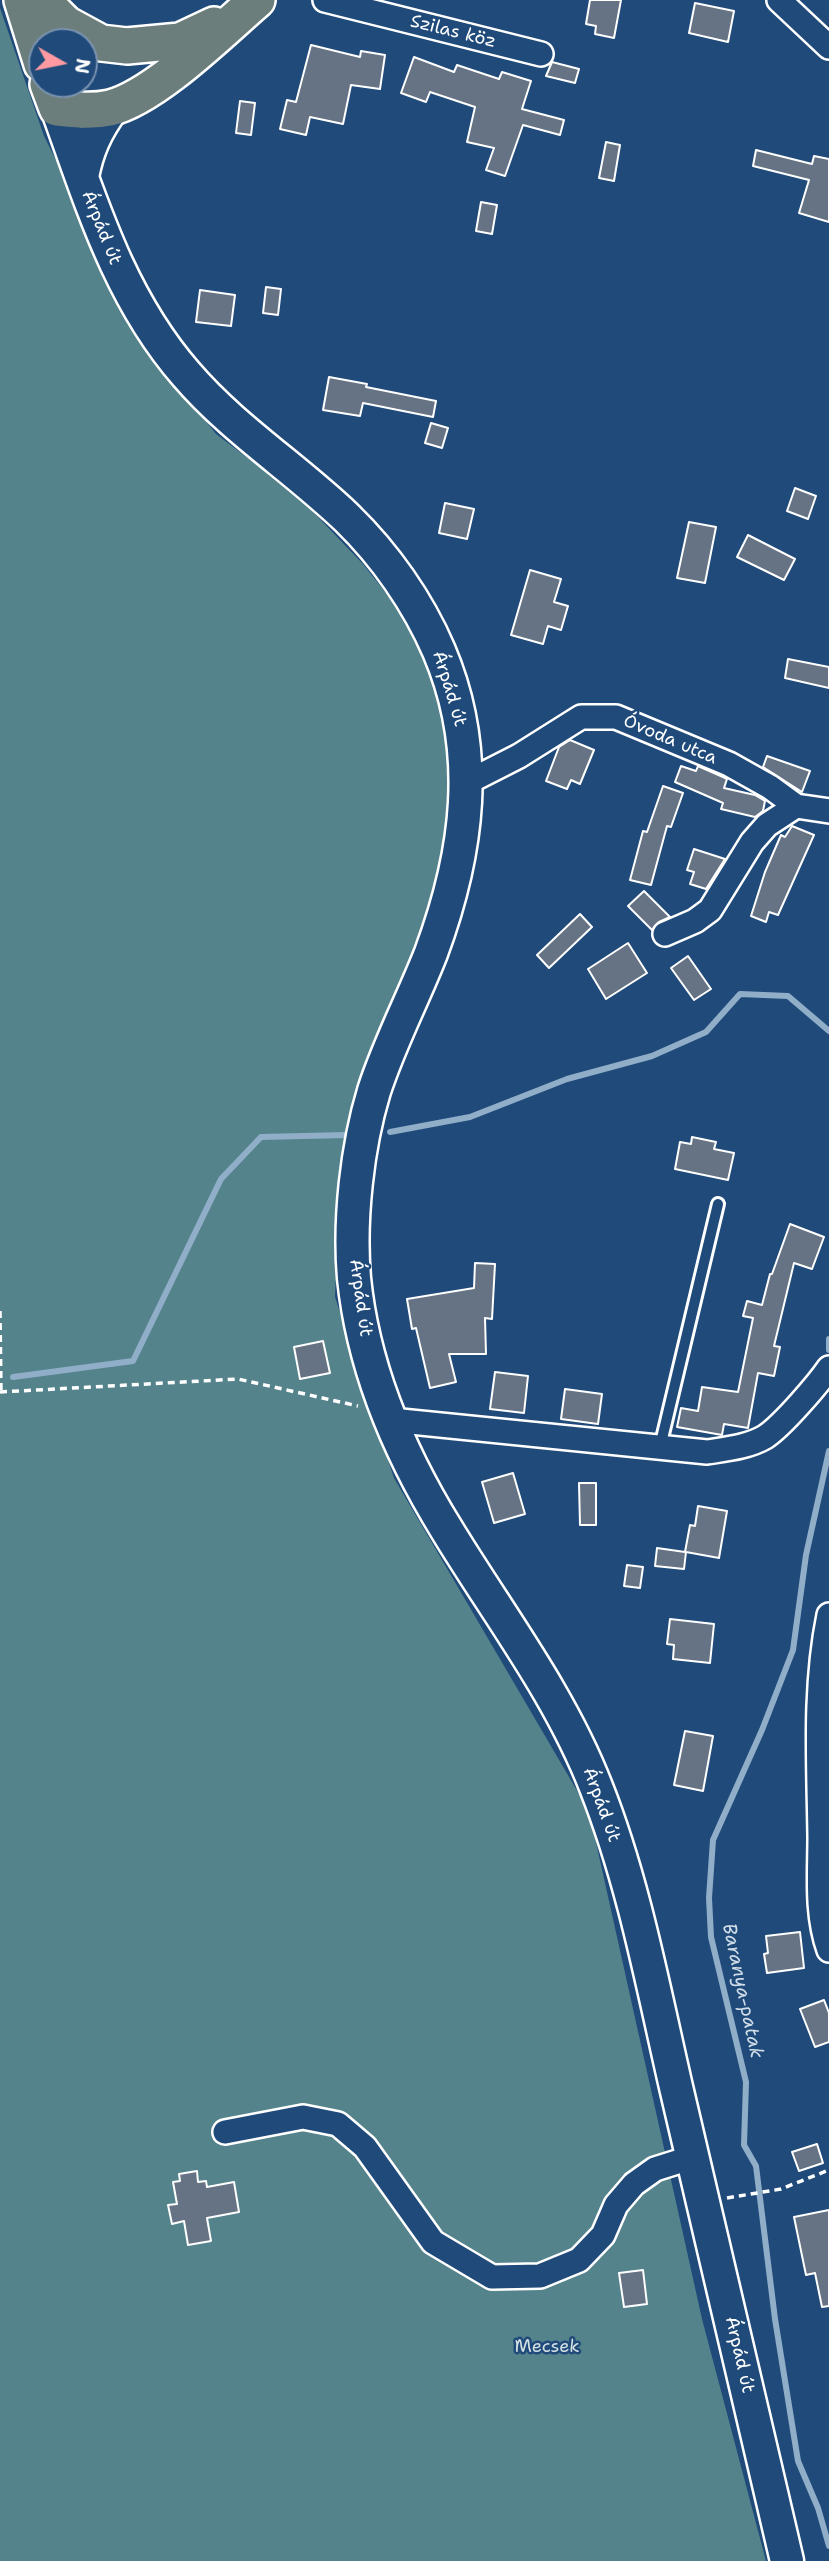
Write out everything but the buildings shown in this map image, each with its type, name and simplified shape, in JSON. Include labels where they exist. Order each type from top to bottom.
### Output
[{"type":"main road","points":[[22,0],[31,28]]},
{"type":"main road","points":[[42,0],[66,24],[101,43],[127,47],[180,41]]},
{"type":"main road","points":[[67,98],[85,111],[113,107],[134,98],[222,33],[252,4]]},
{"type":"main road","points":[[98,60],[180,41],[252,4]]},
{"type":"main road","name":"Árpád út","points":[[55,98],[102,236],[119,273],[157,336],[183,372],[224,414],[346,516],[375,548],[411,599],[439,650],[454,696],[461,720],[466,783],[463,838],[454,884],[431,952],[377,1083],[366,1121],[353,1234],[355,1279],[369,1355],[387,1410],[412,1469],[446,1529],[522,1645],[571,1731],[594,1780],[614,1835],[642,1939],[787,2561]]},
{"type":"main road","points":[[82,177],[86,153],[97,129],[113,107]]},
{"type":"street","name":"Szilas köz","points":[[325,0],[541,54]]},
{"type":"street","points":[[779,0],[829,47]]},
{"type":"street","name":"Óvoda utca","points":[[466,783],[519,756],[582,717],[615,717],[729,764],[770,787],[796,806],[829,811]]},
{"type":"street","points":[[665,934],[695,921],[710,909],[752,842],[767,825],[796,806]]},
{"type":"street","points":[[387,1410],[707,1452],[740,1447],[766,1436],[829,1368]]},
{"type":"street","points":[[829,1615],[820,1679],[818,1731],[821,1909],[829,1950]]},
{"type":"street","points":[[225,2132],[303,2117],[338,2124],[365,2147],[433,2242],[492,2277],[540,2276],[579,2260],[603,2235],[616,2205],[634,2184],[655,2169],[693,2157]]},
{"type":"lane","points":[[660,1447],[718,1204]]},
{"type":"path","points":[[0,1311],[1,1391],[238,1379],[306,1392],[356,1406],[387,1410]]},
{"type":"path","points":[[747,2195],[774,2190],[829,2170]]},
{"type":"green space","name":"Mecsek","points":[[0,8],[28,89],[28,98],[31,98],[44,136],[152,352],[216,434],[297,495],[363,564],[430,649],[462,789],[416,961],[339,1189],[335,1297],[394,1478],[589,1811],[702,2319],[766,2561],[0,2561]]},
{"type":"waterway","points":[[390,1132],[470,1117],[567,1079],[652,1056],[706,1032],[740,994],[788,996],[829,1031]]},
{"type":"waterway","points":[[13,1377],[133,1361],[221,1179],[261,1137],[346,1135]]},
{"type":"waterway","name":"Baranya-patak","points":[[829,1339],[829,1350]]},
{"type":"waterway","name":"Baranya-patak","points":[[829,1451],[806,1555],[793,1650],[762,1730],[713,1840],[709,1898],[711,1937],[746,2082],[744,2145],[756,2166],[775,2319],[798,2461],[818,2508],[829,2546]]}]
